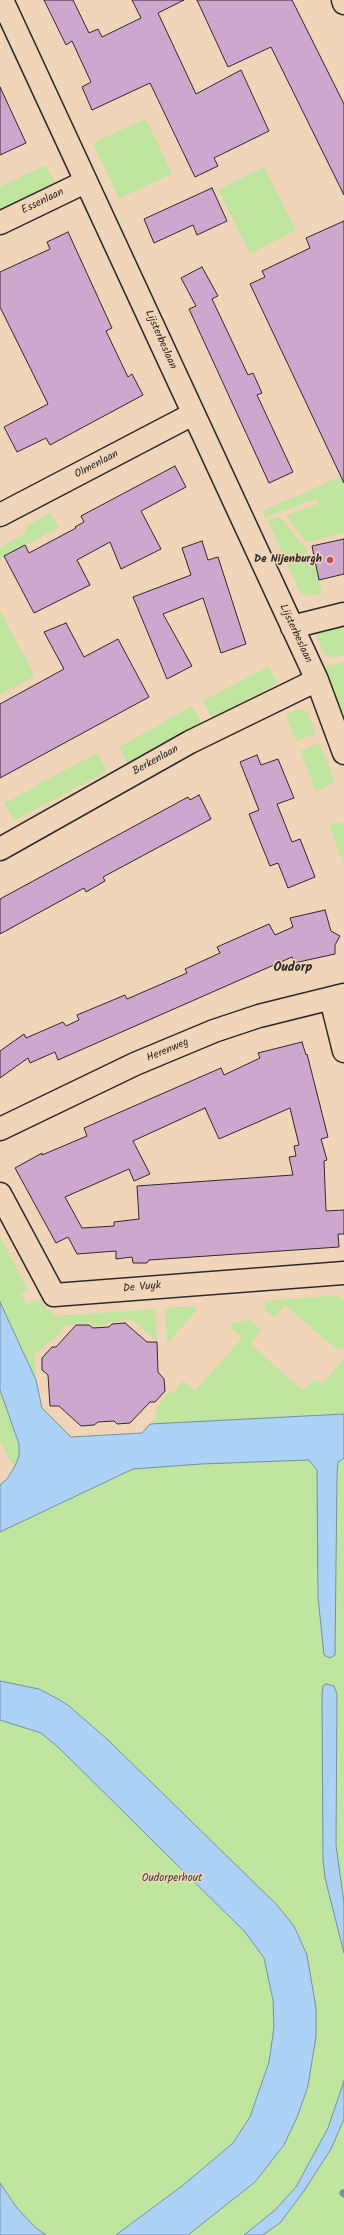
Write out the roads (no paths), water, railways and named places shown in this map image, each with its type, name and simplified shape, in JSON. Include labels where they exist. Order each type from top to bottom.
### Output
[{"type":"street","name":"Lijsterbeslaan","points":[[2,0],[292,627],[316,680],[344,753]]},
{"type":"street","name":"Essenlaan","points":[[0,223],[85,182]]},
{"type":"street","name":"Olmenlaan","points":[[0,515],[193,414]]},
{"type":"street","points":[[292,627],[344,614]]},
{"type":"street","name":"Berkenlaan","points":[[0,849],[190,742],[316,680]]},
{"type":"street","points":[[337,997],[344,1051]]},
{"type":"street","name":"Herenweg","points":[[0,1129],[135,1064],[214,1031],[259,1016],[337,997]]},
{"type":"street","name":"De Vuyk","points":[[0,1194],[54,1295],[344,1273]]},
{"type":"water","points":[[0,1302],[36,1380],[42,1408],[71,1437],[142,1433],[150,1424],[344,1414],[344,1458],[338,1462],[337,1476],[335,1655],[330,1658],[324,1655],[318,1597],[317,1470],[309,1460],[201,1464],[133,1469],[0,1532],[0,1485],[7,1479],[15,1466],[19,1456],[19,1444],[0,1390]]},
{"type":"water","points":[[0,1681],[39,1689],[58,1699],[69,1706],[108,1740],[277,1905],[294,1926],[307,1955],[316,2008],[316,2036],[308,2086],[298,2115],[284,2145],[255,2182],[188,2235],[116,2235],[182,2186],[233,2143],[250,2117],[269,2062],[274,2027],[273,2000],[264,1958],[245,1932],[58,1747],[41,1733],[0,1720]]},
{"type":"water","points":[[326,1684],[334,1686],[337,1694],[336,1845],[344,1903],[344,1953],[325,1878],[323,1860],[322,1693],[323,1686]]},
{"type":"water","points":[[344,2081],[344,2119],[331,2149],[304,2191],[280,2223],[263,2235],[244,2235],[275,2210],[296,2187],[328,2128]]},
{"type":"water","points":[[0,2183],[17,2208],[36,2228],[46,2235],[0,2235]]},
{"type":"place","name":"De Nijenburgh","points":[[330,560]]},
{"type":"district","name":"Oudorp","points":[[293,969]]},
{"type":"park label","name":"Oudorperhout","points":[[172,1879]]}]
